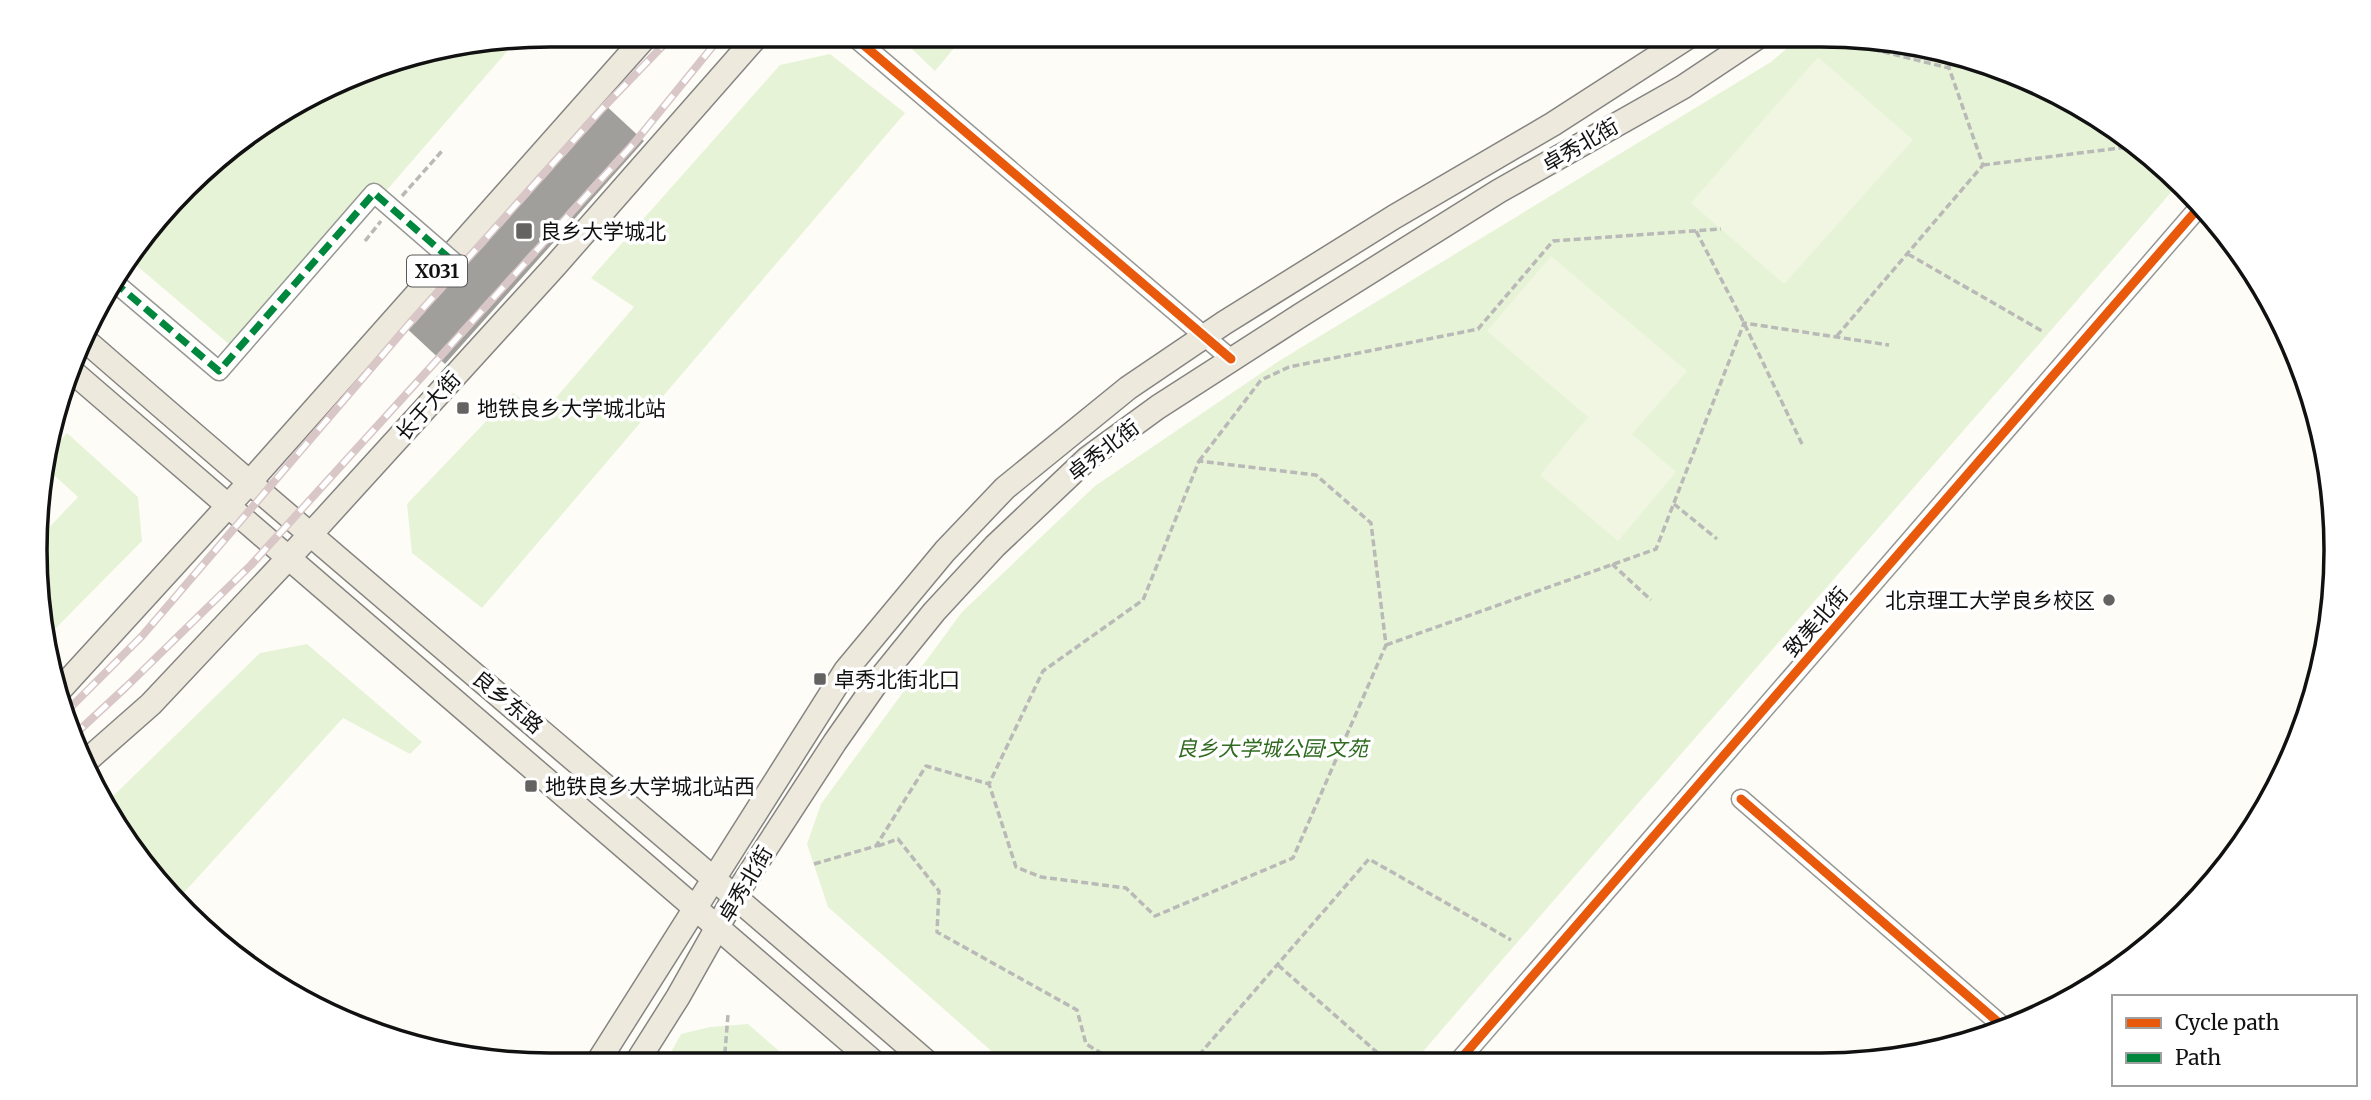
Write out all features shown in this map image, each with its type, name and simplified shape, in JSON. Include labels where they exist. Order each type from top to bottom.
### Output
[{"type":"main road","name":"X031","points":[[65,684],[249,483],[636,47]]},
{"type":"main road","name":"长于大街","points":[[92,756],[151,704],[310,535],[520,305],[747,47]]},
{"type":"main road","name":"卓秀北街","points":[[604,1053],[846,670],[945,551],[1005,488],[1128,388],[1206,336],[1394,217],[1553,124],[1672,47]]},
{"type":"main road","name":"卓秀北街","points":[[642,1053],[718,929],[735,896],[875,685],[951,593],[995,546],[1088,458],[1231,359],[1499,191],[1683,87],[1743,47]]},
{"type":"main road","name":"良乡东路","points":[[91,346],[310,535],[715,877],[916,1053]]},
{"type":"main road","name":"良乡东路","points":[[78,377],[863,1053]]},
{"type":"street","points":[[866,47],[1231,359]]},
{"type":"street","points":[[121,288],[219,372],[374,193],[456,264]]},
{"type":"street","name":"致美北街","points":[[1466,1053],[2194,213]]},
{"type":"street","points":[[1741,799],[1996,1021]]},
{"type":"path","points":[[1881,51],[1949,68]]},
{"type":"path","points":[[1949,64],[1983,165]]},
{"type":"path","points":[[1836,337],[1983,165],[2122,148]]},
{"type":"path","points":[[365,241],[442,151]]},
{"type":"path","points":[[1199,461],[1316,475],[1371,523],[1386,645],[1293,858],[1155,916],[1126,888],[1041,877],[1016,867],[989,783],[1043,671],[1143,600],[1199,461],[1261,380],[1289,367],[1478,329],[1553,242],[1721,229]]},
{"type":"path","points":[[1696,231],[1802,444]]},
{"type":"path","points":[[1908,254],[2042,331]]},
{"type":"path","points":[[1744,323],[1889,345]]},
{"type":"path","points":[[1386,645],[1656,549],[1744,323]]},
{"type":"path","points":[[1674,503],[1717,539]]},
{"type":"path","points":[[1612,564],[1651,600]]},
{"type":"path","points":[[876,846],[926,766],[989,783]]},
{"type":"path","points":[[814,864],[898,839],[939,891],[937,932],[1077,1010],[1086,1044],[1101,1053]]},
{"type":"path","points":[[1201,1053],[1369,859],[1511,940]]},
{"type":"path","points":[[1278,965],[1378,1053]]},
{"type":"path","points":[[725,1053],[728,1015]]},
{"type":"green space","points":[[910,47],[955,47],[935,71]]},
{"type":"green space","name":"良乡大学城公园·文苑","points":[[1788,47],[1854,48],[1919,57],[1983,74],[2043,99],[2100,132],[2127,151],[2172,191],[1422,1053],[994,1053],[828,907],[807,844],[821,804],[962,612],[1095,486],[1279,361],[1771,62]]},
{"type":"green space","points":[[509,49],[243,356],[136,265],[172,219],[244,151],[328,99],[420,64]]},
{"type":"green space","points":[[830,54],[905,113],[482,608],[412,553],[407,504],[513,393],[542,414],[634,307],[591,278],[780,65]]},
{"type":"green space","points":[[1818,57],[1913,140],[1784,284],[1691,203]]},
{"type":"green space","points":[[1551,256],[1687,371],[1632,434],[1676,472],[1618,541],[1540,475],[1588,417],[1487,331]]},
{"type":"green space","points":[[67,433],[138,497],[142,541],[54,630],[48,583],[48,529],[78,497],[53,475],[59,441]]},
{"type":"green space","points":[[307,644],[422,742],[410,754],[343,718],[184,893],[151,856],[113,797],[260,653]]},
{"type":"green space","points":[[748,1024],[781,1053],[671,1053],[681,1034],[710,1027]]},
{"type":"building","points":[[602,102],[644,141],[445,364],[402,324]]},
{"type":"railway","points":[[72,706],[142,636],[409,324],[600,111],[661,47]]},
{"type":"railway","points":[[81,729],[251,565],[635,142],[712,47]]},
{"type":"marked path","points":[[122,288],[219,371],[374,193],[456,264]]},
{"type":"cycle path","points":[[866,47],[1231,359]]},
{"type":"cycle path","points":[[1466,1053],[2194,213]]},
{"type":"cycle path","points":[[1741,799],[1996,1021]]},
{"type":"place","name":"良乡大学城北","points":[[524,231]]},
{"type":"place","name":"地铁良乡大学城北站","points":[[463,408]]},
{"type":"place","name":"北京理工大学良乡校区","points":[[2109,600]]},
{"type":"place","name":"卓秀北街北口","points":[[820,679]]},
{"type":"place","name":"地铁良乡大学城北站西","points":[[531,786]]}]
